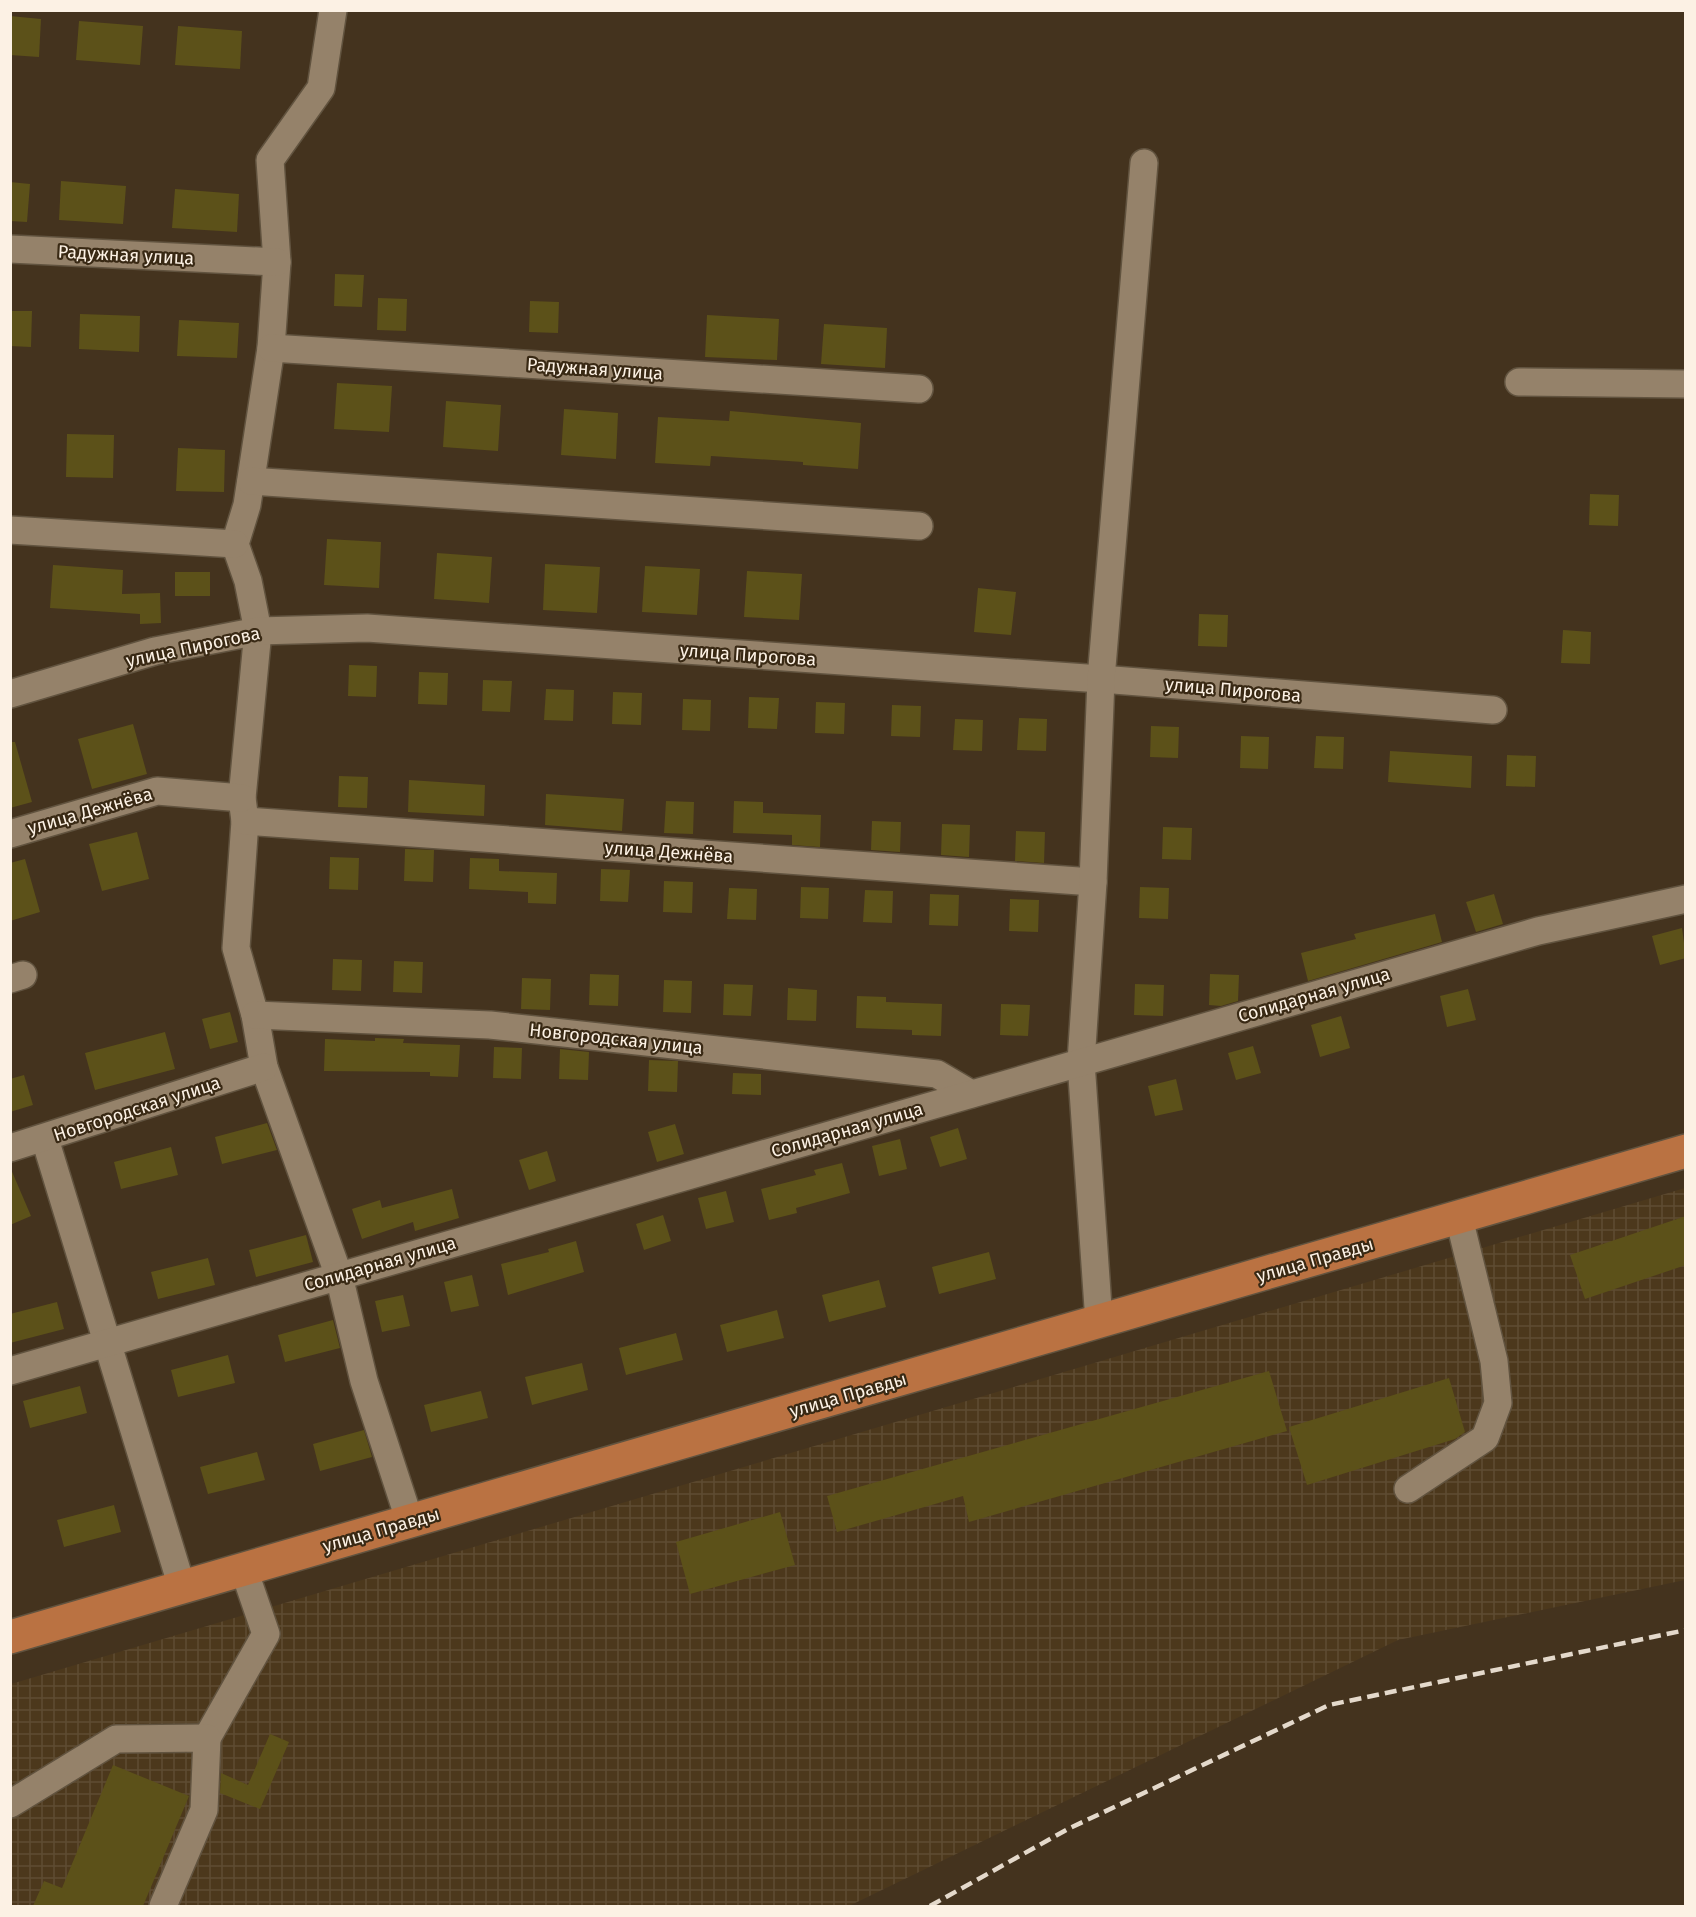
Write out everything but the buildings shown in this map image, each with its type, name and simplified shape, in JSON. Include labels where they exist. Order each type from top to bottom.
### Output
[{"type":"main road","name":"улица Правды","points":[[10,1637],[1686,1151]]},
{"type":"street","points":[[333,10],[321,88],[270,160],[277,262],[271,348],[251,481],[235,544],[248,581],[258,631],[243,809],[236,948],[255,1015],[264,1067],[339,1276],[364,1381],[410,1522]]},
{"type":"street","points":[[1099,1322],[1081,1062],[1093,882],[1101,679],[1144,163]]},
{"type":"street","name":"Радужная улица","points":[[10,249],[277,262]]},
{"type":"street","name":"Радужная улица","points":[[271,348],[919,389]]},
{"type":"street","points":[[1519,382],[1686,384]]},
{"type":"street","points":[[251,481],[919,526]]},
{"type":"street","points":[[10,530],[235,544]]},
{"type":"street","name":"улица Пирогова","points":[[10,694],[155,651],[258,631],[368,628],[1101,679],[1493,711]]},
{"type":"street","name":"улица Дежнёва","points":[[10,834],[157,791],[243,809],[1093,882]]},
{"type":"street","name":"Солидарная улица","points":[[10,1371],[1538,931],[1686,898]]},
{"type":"street","name":"Новгородская улица","points":[[255,1015],[490,1025],[937,1074],[971,1094]]},
{"type":"street","name":"Новгородская улица","points":[[10,1148],[264,1067]]},
{"type":"street","points":[[45,1138],[182,1587]]},
{"type":"street","points":[[1407,1489],[1485,1438],[1498,1403],[1494,1361],[1459,1218]]},
{"type":"street","points":[[163,1906],[204,1810],[207,1738],[266,1634],[244,1570]]},
{"type":"street","points":[[10,1804],[116,1739],[207,1738]]},
{"type":"shaded area","points":[[1685,1188],[1685,1580],[1398,1640],[849,1906],[11,1906],[11,1684]]},
{"type":"railway","points":[[930,1906],[1068,1829],[1329,1705],[1686,1630]]}]
